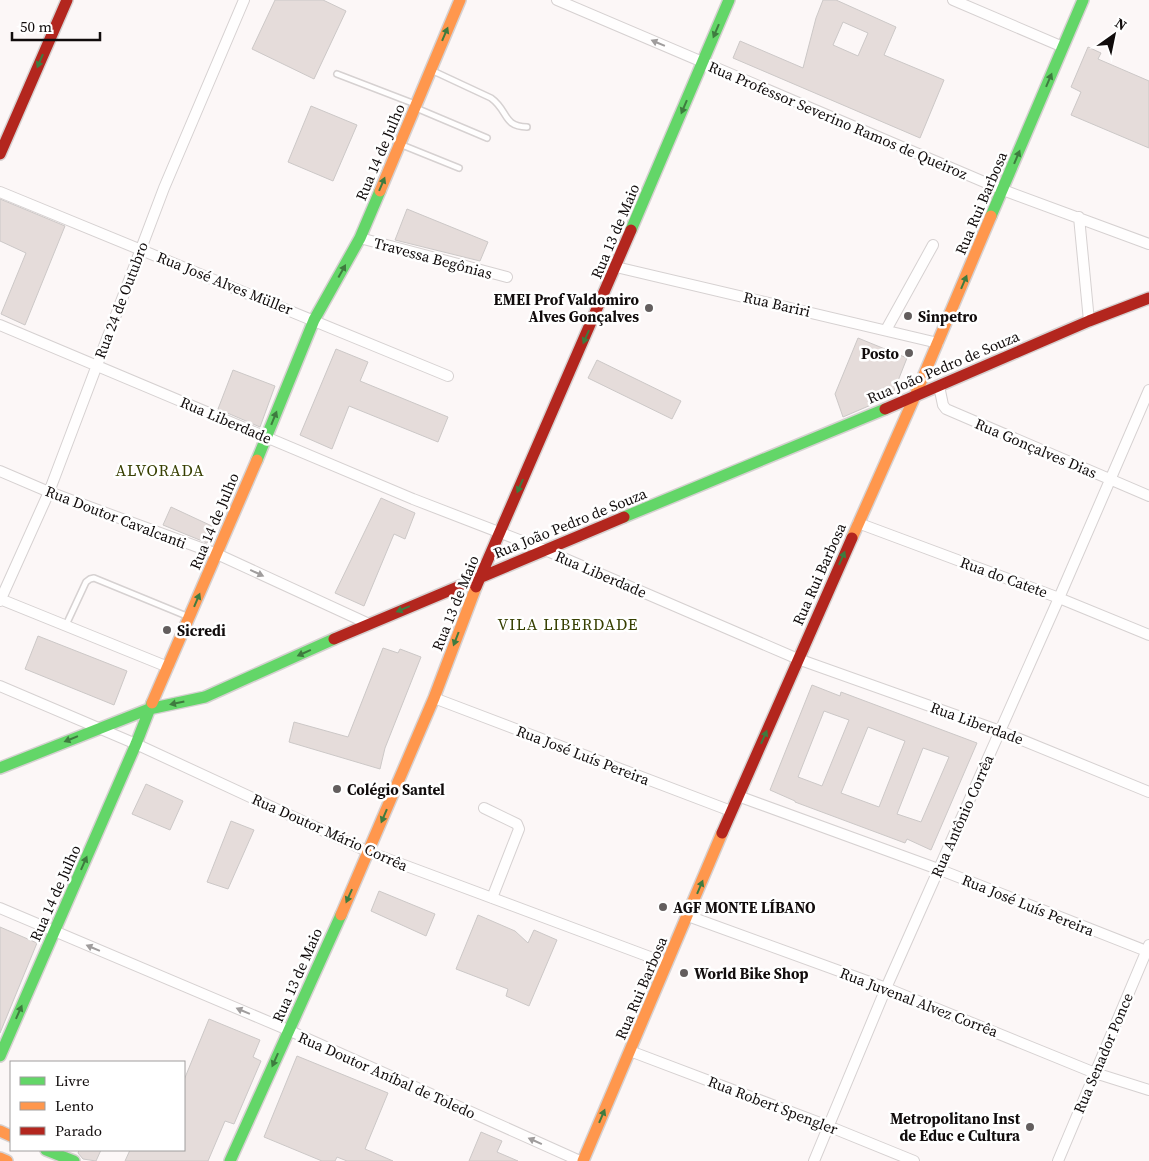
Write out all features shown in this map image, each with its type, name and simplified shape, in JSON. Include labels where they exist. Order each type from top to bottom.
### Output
[{"type":"street","points":[[0,154],[3,138],[66,0]]},
{"type":"street","name":"Rua 24 de Outubro","points":[[0,600],[48,492],[164,188],[244,0]]},
{"type":"street","name":"Rua 14 de Julho","points":[[0,1056],[4,1034],[54,932],[136,744],[314,320],[360,238],[460,0]]},
{"type":"street","name":"Rua Professor Severino Ramos de Queiroz","points":[[557,0],[1003,190],[1149,244]]},
{"type":"street","name":"Rua 13 de Maio","points":[[230,1161],[369,852],[434,698],[480,577],[616,267],[729,0]]},
{"type":"street","points":[[953,0],[1063,47]]},
{"type":"street","name":"Rua Rui Barbosa","points":[[582,1161],[688,916],[731,811],[938,343],[1083,0]]},
{"type":"street","name":"Rua José Alves Müller","points":[[0,192],[448,376]]},
{"type":"street","points":[[1079,217],[1090,321]]},
{"type":"street","name":"Travessa Begônias","points":[[360,238],[507,277]]},
{"type":"street","points":[[886,330],[933,244]]},
{"type":"street","name":"Rua Bariri","points":[[616,267],[938,343]]},
{"type":"street","name":"Rua João Pedro de Souza","points":[[0,768],[150,709],[205,697],[368,624],[1090,321],[1149,298]]},
{"type":"street","name":"Rua Liberdade","points":[[0,326],[413,499],[545,550],[798,659],[1000,731],[1149,792]]},
{"type":"street","name":"Rua Gonçalves Dias","points":[[938,386],[946,409],[1149,496]]},
{"type":"street","name":"Rua Antônio Corrêa","points":[[814,1161],[886,988],[1149,390]]},
{"type":"street","name":"Rua Doutor Cavalcanti","points":[[0,471],[48,492],[217,554],[368,624]]},
{"type":"street","name":"Rua do Catete","points":[[858,523],[1059,598],[1149,635]]},
{"type":"street","points":[[0,600],[168,667]]},
{"type":"street","name":"Rua Doutor Mário Corrêa","points":[[0,686],[136,744],[369,852],[666,964]]},
{"type":"street","name":"Rua José Luís Pereira","points":[[434,698],[731,811]]},
{"type":"street","name":"Rua José Luís Pereira","points":[[738,796],[938,869],[1148,950]]},
{"type":"street","points":[[484,808],[517,824],[518,829],[492,898]]},
{"type":"street","name":"Rua Doutor Aníbal de Toledo","points":[[0,908],[288,1030],[582,1161]]},
{"type":"street","name":"Rua Juvenal Alvez Corrêa","points":[[688,916],[886,988],[1095,1073],[1149,1090]]},
{"type":"street","name":"Rua Senador Ponce","points":[[1058,1161],[1148,950]]},
{"type":"street","name":"Rua Robert Spengler","points":[[630,1051],[828,1126],[914,1161]]},
{"type":"street","points":[[49,1151],[74,1161]]},
{"type":"street","points":[[0,1158],[8,1161]]},
{"type":"lane","points":[[430,69],[491,98],[500,105],[509,122],[516,127],[527,127]]},
{"type":"lane","points":[[336,74],[487,138]]},
{"type":"lane","points":[[399,144],[459,168]]},
{"type":"lane","points":[[66,625],[86,582],[90,578],[189,618]]},
{"type":"building","points":[[275,0],[323,0],[346,11],[314,79],[252,49]]},
{"type":"building","points":[[823,0],[836,0],[896,27],[884,55],[944,80],[920,138],[733,58],[740,41],[803,68],[816,18]],"holes":[[[843,22],[868,33],[858,56],[833,45]]]},
{"type":"building","points":[[1088,47],[1101,53],[1098,59],[1149,81],[1149,148],[1071,115],[1081,92],[1071,87]]},
{"type":"building","points":[[311,106],[357,125],[333,181],[288,162]]},
{"type":"building","points":[[0,199],[65,226],[25,325],[1,314],[26,253],[0,241]]},
{"type":"building","points":[[407,209],[488,242],[480,261],[395,240]]},
{"type":"building","points":[[858,338],[907,358],[892,396],[843,417],[835,394]]},
{"type":"building","points":[[336,349],[368,362],[360,381],[448,417],[438,442],[349,406],[332,449],[300,435]]},
{"type":"building","points":[[597,360],[681,401],[672,419],[588,378]]},
{"type":"building","points":[[233,370],[275,386],[260,427],[218,409]]},
{"type":"building","points":[[381,498],[415,513],[405,539],[394,534],[364,606],[335,593]]},
{"type":"building","points":[[171,507],[214,527],[207,543],[163,525]]},
{"type":"building","points":[[38,636],[127,671],[114,705],[25,669]]},
{"type":"building","points":[[383,648],[398,653],[400,649],[421,657],[385,748],[380,769],[289,742],[294,722],[348,737]]},
{"type":"building","points":[[812,685],[840,696],[841,692],[977,743],[931,850],[907,839],[905,843],[795,802],[770,790]],"holes":[[[824,711],[849,720],[822,786],[798,777]],[[868,727],[905,741],[879,807],[841,793]],[[923,748],[949,757],[921,822],[897,814]]]},
{"type":"building","points":[[146,784],[183,801],[170,830],[132,814]]},
{"type":"building","points":[[231,821],[254,830],[228,889],[207,882]]},
{"type":"building","points":[[379,891],[435,914],[426,936],[371,911]]},
{"type":"building","points":[[478,915],[515,931],[528,943],[534,930],[557,940],[529,1006],[506,996],[508,989],[456,969]]},
{"type":"building","points":[[0,927],[37,943],[0,1033]]},
{"type":"building","points":[[209,1019],[260,1040],[253,1057],[261,1061],[234,1124],[225,1121],[208,1161],[125,1161],[130,1151],[185,1151],[185,1078]]},
{"type":"building","points":[[297,1056],[388,1093],[365,1149],[393,1161],[347,1161],[337,1157],[335,1161],[322,1161],[264,1137]]},
{"type":"building","points":[[481,1132],[502,1141],[497,1152],[518,1161],[469,1161]]},
{"type":"building","points":[[79,1151],[101,1151],[96,1161],[83,1159],[78,1153]]},
{"type":"traffic: fast","points":[[631,230],[729,0]]},
{"type":"traffic: fast","points":[[991,216],[1083,0]]},
{"type":"traffic: fast","points":[[257,460],[314,320],[360,238],[380,191]]},
{"type":"traffic: fast","points":[[624,517],[885,409]]},
{"type":"traffic: fast","points":[[0,768],[149,709],[205,697],[334,639]]},
{"type":"traffic: fast","points":[[0,1056],[136,744],[152,703]]},
{"type":"traffic: fast","points":[[230,1161],[341,915]]},
{"type":"traffic: fast","points":[[49,1151],[74,1161]]},
{"type":"traffic: slow","points":[[380,191],[460,0]]},
{"type":"traffic: slow","points":[[852,538],[915,396],[991,216]]},
{"type":"traffic: slow","points":[[152,703],[257,460]]},
{"type":"traffic: slow","points":[[341,915],[434,698],[476,587]]},
{"type":"traffic: slow","points":[[583,1161],[722,833]]},
{"type":"traffic: slow","points":[[0,1131],[10,1136]]},
{"type":"traffic: slow","points":[[0,1158],[7,1161]]},
{"type":"traffic: jam","points":[[0,154],[67,0]]},
{"type":"traffic: jam","points":[[476,587],[631,230]]},
{"type":"traffic: jam","points":[[885,409],[1089,321],[1149,298]]},
{"type":"traffic: jam","points":[[334,639],[624,517]]},
{"type":"traffic: jam","points":[[722,833],[852,538]]},
{"type":"place","name":"EMEI Prof Valdomiro Alves Gonçalves","points":[[649,308]]},
{"type":"place","name":"Sinpetro","points":[[908,316]]},
{"type":"place","name":"Posto","points":[[909,353]]},
{"type":"place","name":"Sicredi","points":[[167,630]]},
{"type":"place","name":"Colégio Santel","points":[[337,789]]},
{"type":"place","name":"AGF MONTE LÍBANO","points":[[663,907]]},
{"type":"place","name":"World Bike Shop","points":[[684,973]]},
{"type":"place","name":"Metropolitano Inst de Educ e Cultura","points":[[1030,1127]]},
{"type":"district","name":"ALVORADA","points":[[160,470]]},
{"type":"district","name":"VILA LIBERDADE","points":[[568,624]]}]
